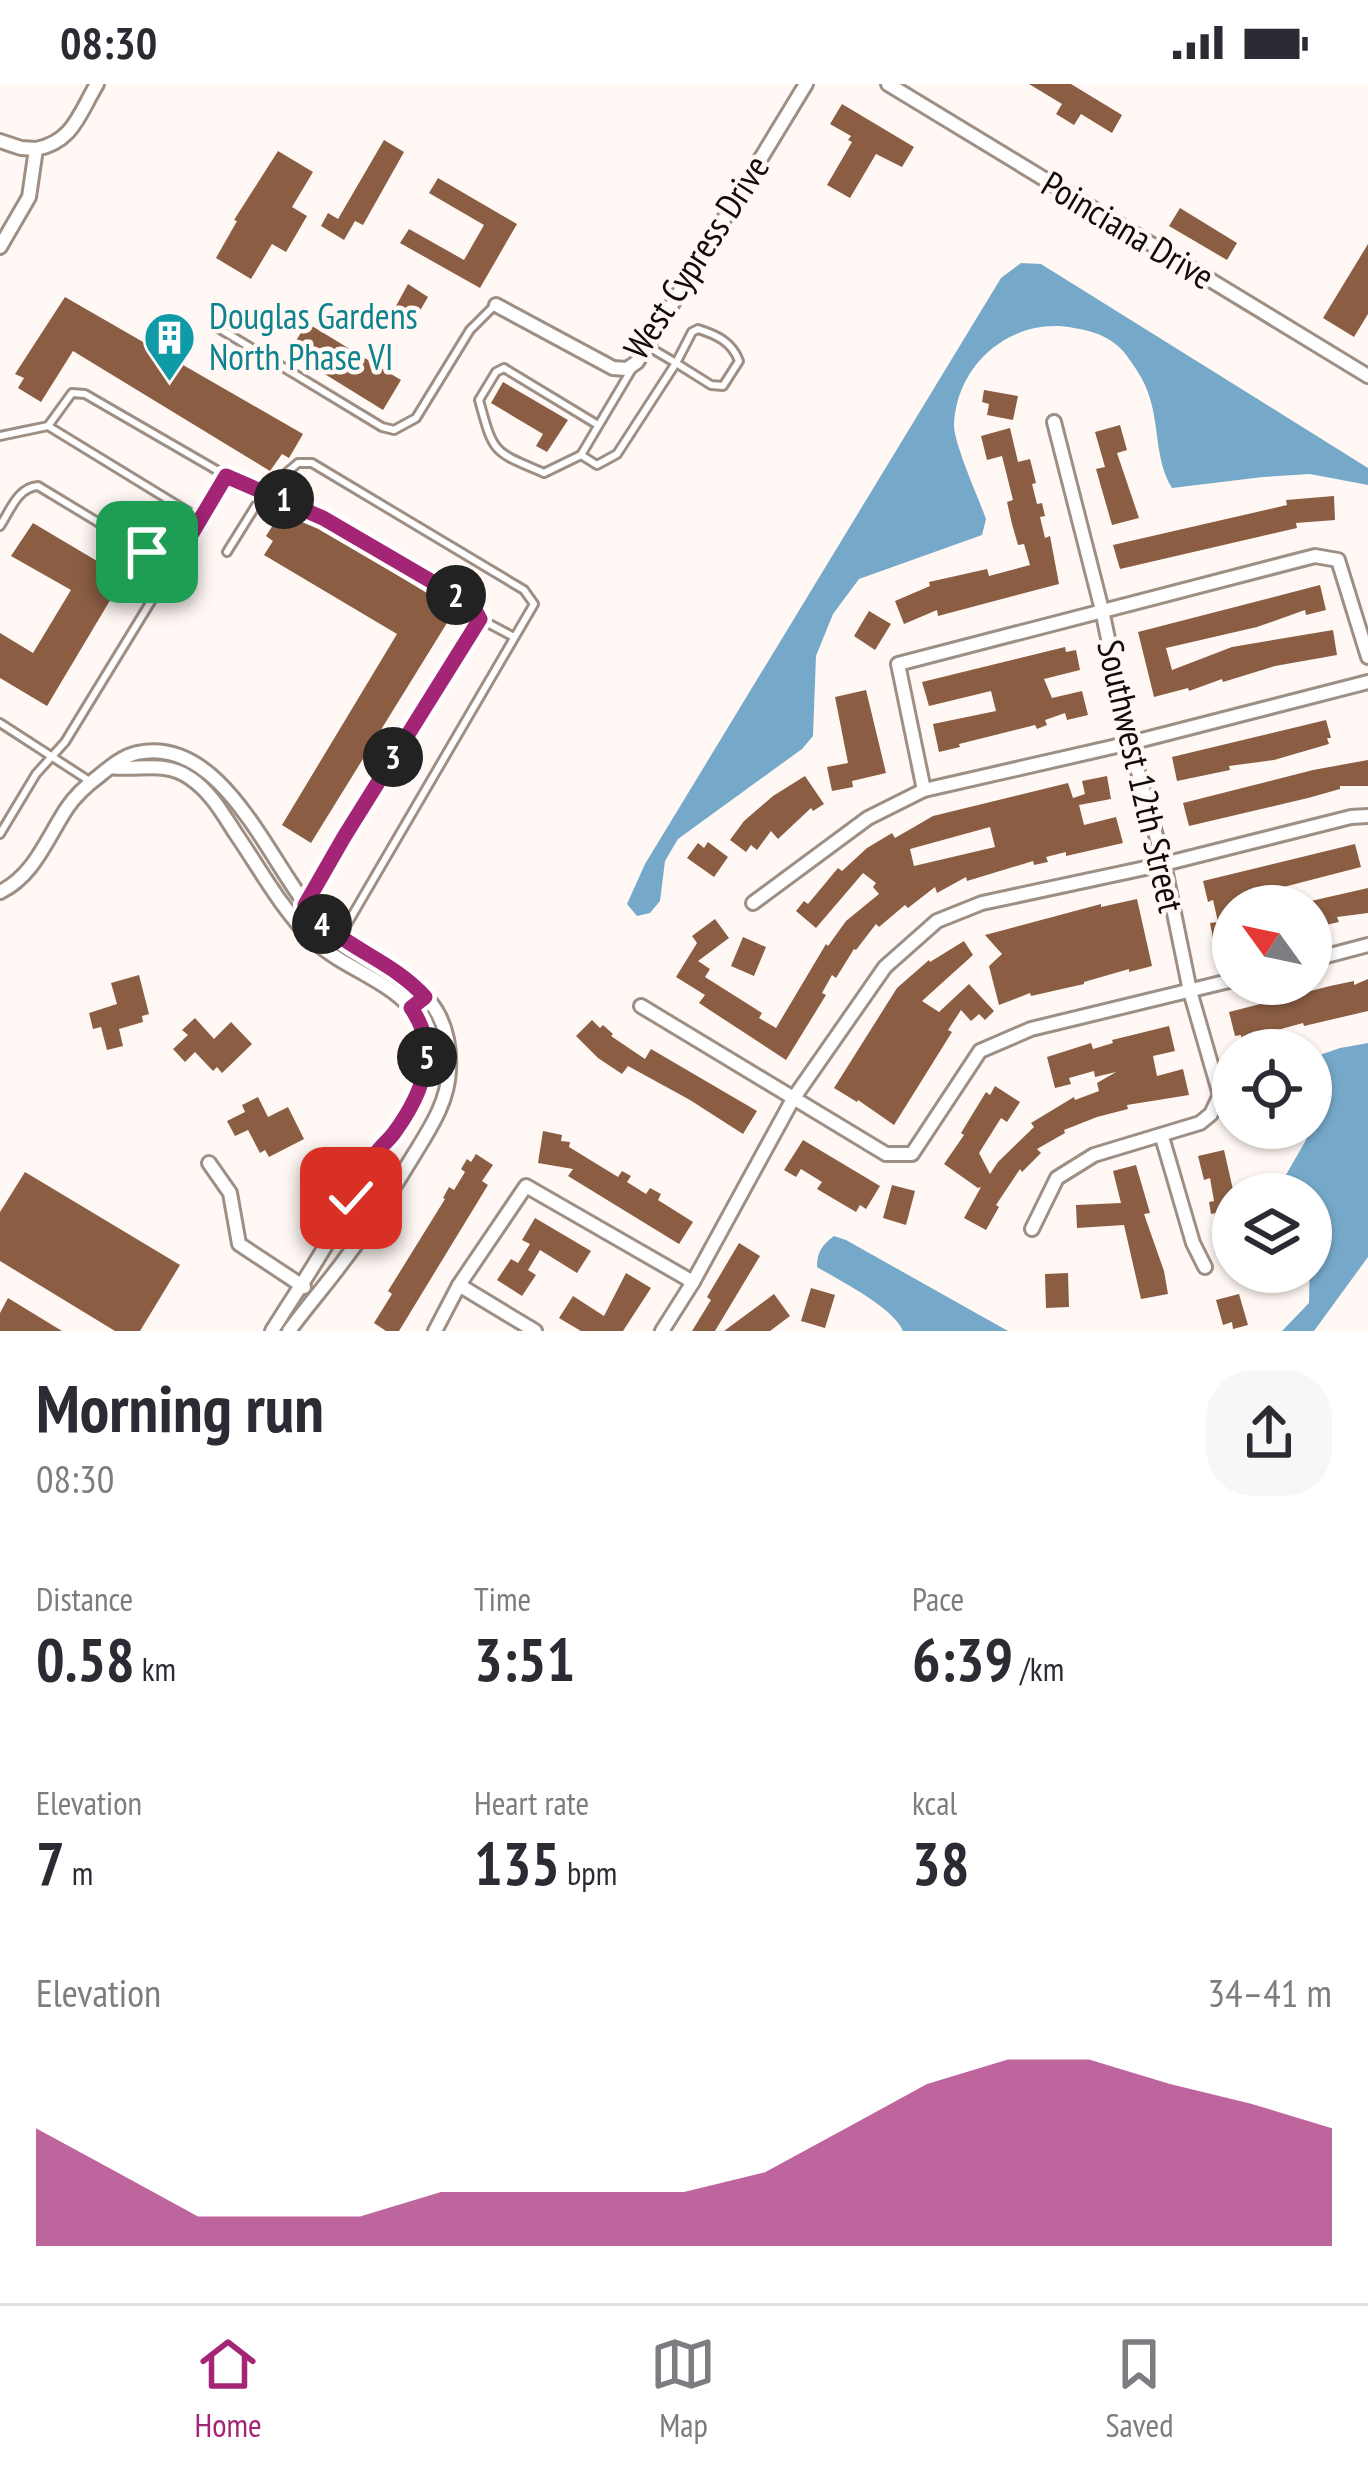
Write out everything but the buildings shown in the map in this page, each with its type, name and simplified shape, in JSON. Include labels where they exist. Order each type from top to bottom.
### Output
[{"type":"street","points":[[0,141],[22,148],[51,146],[65,137],[97,84]]},
{"type":"street","name":"West Cypress Drive","points":[[496,304],[613,368],[627,369],[637,362],[806,84]]},
{"type":"street","name":"Poinciana Drive","points":[[888,84],[1368,376]]},
{"type":"street","points":[[0,247],[28,197],[36,149]]},
{"type":"street","name":"Southwest 12th Street","points":[[1054,422],[1130,743],[1164,864],[1190,991],[1220,1095],[1211,1114],[1200,1123],[1162,1136]]},
{"type":"street","points":[[924,790],[898,664],[1316,556],[1338,560],[1368,656]]},
{"type":"street","points":[[753,903],[868,818],[924,790],[1368,682]]},
{"type":"street","points":[[171,761],[216,804],[312,939],[388,987],[411,1008],[424,1033],[423,1081],[272,1331]]},
{"type":"street","points":[[0,892],[20,879],[69,804],[110,766],[171,761],[198,764],[217,779],[324,927],[397,972],[425,997],[443,1025],[449,1076],[443,1103],[388,1199],[290,1331]]},
{"type":"street","points":[[662,1331],[793,1099],[885,967],[937,921],[982,903],[1368,816]]},
{"type":"street","points":[[291,914],[305,905]]},
{"type":"street","points":[[1332,954],[1368,945]]},
{"type":"street","points":[[641,1006],[886,1154],[912,1154],[980,1051],[1031,1028],[1212,985]]},
{"type":"street","points":[[411,1008],[425,997]]},
{"type":"street","points":[[394,1133],[419,1146]]},
{"type":"street","points":[[1032,1229],[1057,1178],[1094,1155],[1162,1136],[1193,1243],[1205,1267]]},
{"type":"street","points":[[209,1163],[230,1193],[239,1244],[315,1294]]},
{"type":"street","points":[[359,1183],[388,1199]]},
{"type":"street","points":[[435,1331],[459,1285],[526,1186],[693,1282]]},
{"type":"street","points":[[459,1285],[535,1331]]},
{"type":"lane","points":[[220,329],[394,430],[416,418],[470,330],[496,304]]},
{"type":"lane","points":[[580,455],[597,465],[617,454],[676,363],[692,332],[713,334],[734,347],[739,361],[723,386],[711,385],[676,363],[647,346]]},
{"type":"lane","points":[[598,424],[504,368],[496,371],[479,400],[498,453],[544,473],[580,455],[637,362]]},
{"type":"lane","points":[[49,426],[72,393],[85,394],[226,476],[323,518],[460,598],[480,619],[515,637]]},
{"type":"lane","points":[[0,436],[49,426],[200,520]]},
{"type":"lane","points":[[227,552],[266,491],[298,463],[312,463],[524,590],[534,604],[339,938]]},
{"type":"lane","points":[[0,834],[36,774],[65,742],[226,476]]},
{"type":"lane","points":[[0,526],[22,491],[38,485],[172,567]]},
{"type":"lane","points":[[305,905],[480,619]]},
{"type":"lane","points":[[0,723],[91,782]]},
{"type":"water","points":[[1021,263],[1041,264],[1368,468],[1368,485],[1310,474],[1172,488],[1162,465],[1147,390],[1118,346],[1100,335],[1052,326],[1010,337],[977,363],[958,402],[954,424],[986,519],[982,535],[859,579],[833,614],[816,656],[813,736],[802,749],[678,839],[665,861],[660,901],[650,913],[637,916],[627,904],[645,864],[1001,278]]},
{"type":"water","points":[[1368,1043],[1368,1257],[1314,1331],[1282,1331],[1309,1303],[1309,1293],[1332,1293],[1332,1173],[1287,1173],[1301,1149],[1332,1149],[1332,1051]]},
{"type":"water","points":[[834,1236],[1008,1331],[903,1331],[877,1304],[817,1267],[821,1249]]},
{"type":"place","name":"Douglas Gardens North Phase VI","points":[[170,383]]},
{"type":"route","points":[[147,552],[172,567],[226,476],[323,518],[460,598],[480,619],[305,905],[336,937],[397,972],[425,997],[411,1008],[427,1044],[423,1081],[351,1198]]}]
